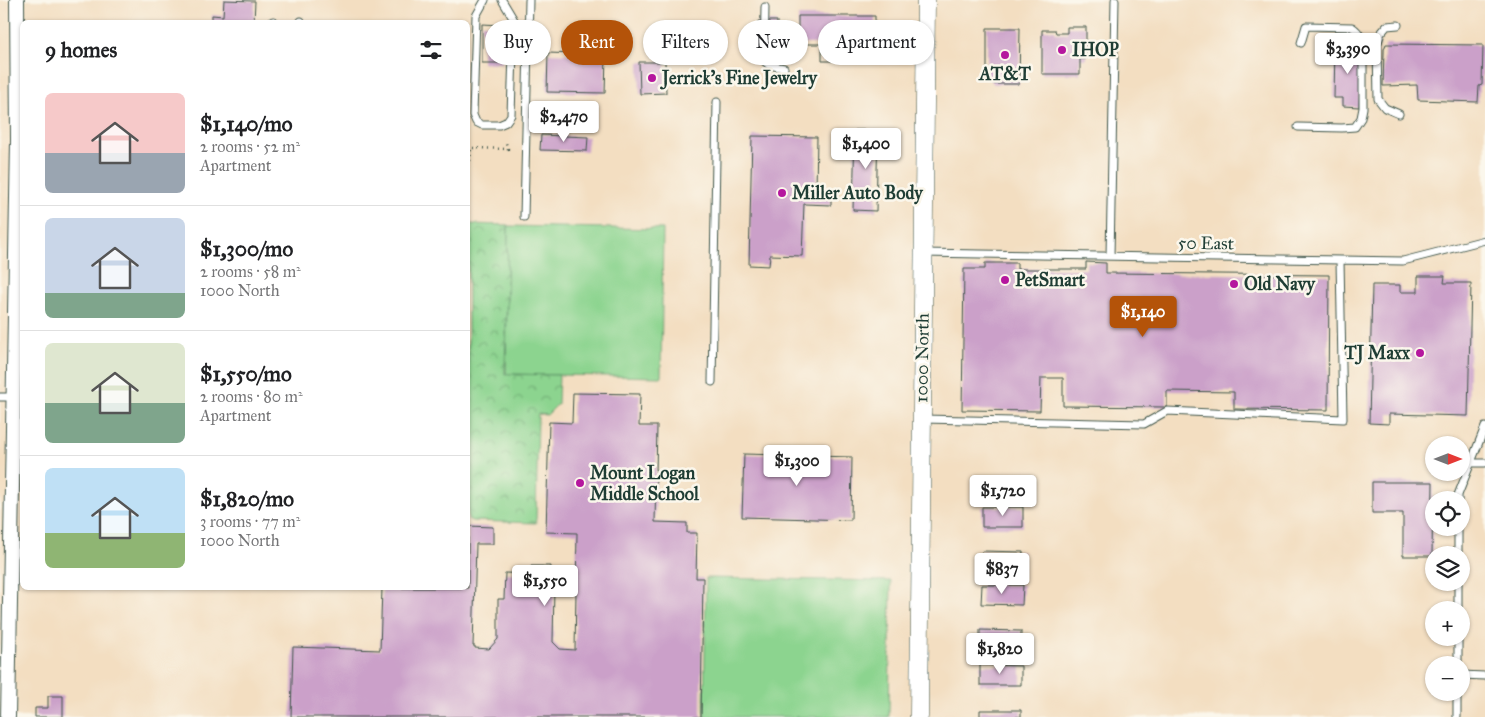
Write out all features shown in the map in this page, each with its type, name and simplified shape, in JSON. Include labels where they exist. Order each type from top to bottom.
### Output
[{"type":"street","points":[[8,717],[5,611],[6,433],[18,140],[17,0]]},
{"type":"street","name":"1000 North","points":[[919,717],[926,0]]},
{"type":"lane","points":[[486,0],[476,16],[473,115],[476,122],[482,125],[500,125],[506,122],[511,115],[514,20],[502,0]]},
{"type":"lane","points":[[524,218],[528,0]]},
{"type":"lane","points":[[1110,256],[1115,0]]},
{"type":"lane","points":[[765,7],[764,61],[769,65],[784,68]]},
{"type":"lane","points":[[1398,25],[1387,26],[1381,33],[1378,45],[1378,99],[1385,108],[1399,114]]},
{"type":"lane","points":[[1298,128],[1355,127],[1361,118],[1363,108],[1364,48],[1358,31],[1352,27],[1306,26],[1300,43]]},
{"type":"lane","points":[[712,382],[717,102]]},
{"type":"lane","name":"50 East","points":[[923,253],[1403,261],[1485,240]]},
{"type":"lane","points":[[921,419],[1144,424],[1167,411],[1343,419],[1340,260]]},
{"type":"lane","points":[[1460,491],[1485,428]]},
{"type":"lane","points":[[1472,463],[1485,463]]},
{"type":"lane","points":[[1470,675],[1485,676]]},
{"type":"lane","points":[[1457,717],[1458,701]]},
{"type":"path","points":[[470,161],[471,148],[508,149],[505,140]]},
{"type":"green space","points":[[470,224],[508,225],[505,374],[559,375],[558,404],[547,415],[538,414],[536,523],[470,520]]},
{"type":"green space","points":[[508,226],[663,229],[661,377],[506,374]]},
{"type":"green space","points":[[706,578],[891,581],[889,717],[704,717]]},
{"type":"building","points":[[224,0],[255,1],[254,20],[212,20],[212,15],[223,16]]},
{"type":"building","points":[[798,16],[875,16],[875,20],[818,20],[818,44],[808,44],[808,20],[798,20]]},
{"type":"building","points":[[482,24],[485,24],[485,63],[482,63]]},
{"type":"building","points":[[1067,27],[1086,27],[1086,59],[1080,59],[1080,74],[1042,74],[1042,30],[1055,30],[1056,33],[1067,33]]},
{"type":"building","points":[[987,28],[1020,28],[1019,84],[994,84],[987,77]]},
{"type":"building","points":[[1386,44],[1483,45],[1482,85],[1479,86],[1478,102],[1418,100],[1417,85],[1383,86],[1384,49]]},
{"type":"building","points":[[1335,46],[1361,47],[1359,107],[1343,106],[1343,98],[1334,98]]},
{"type":"building","points":[[551,53],[561,53],[561,65],[606,65],[605,93],[547,92],[548,65],[551,65]]},
{"type":"building","name":"Jerrick's Fine Jewelry","points":[[639,62],[643,62],[643,65],[665,65],[666,93],[640,94]]},
{"type":"building","points":[[855,130],[878,130],[876,211],[853,210]]},
{"type":"building","points":[[541,135],[588,137],[587,151],[540,150]]},
{"type":"building","points":[[752,136],[817,137],[816,190],[831,190],[831,205],[804,204],[802,256],[770,255],[769,266],[749,265]]},
{"type":"building","points":[[1086,262],[1106,263],[1106,273],[1329,275],[1328,410],[1234,409],[1234,392],[1167,391],[1167,407],[1063,406],[1063,378],[1041,378],[1040,411],[962,410],[964,269],[985,269],[985,263],[1017,263],[1017,269],[1086,269]]},
{"type":"building","name":"TJ Maxx","points":[[1418,276],[1445,276],[1444,283],[1471,283],[1468,416],[1389,414],[1389,424],[1369,423],[1372,285],[1400,285],[1400,292],[1418,292]]},
{"type":"building","name":"Mount Logan Middle School","points":[[573,393],[640,394],[639,426],[657,426],[655,522],[687,523],[687,533],[697,533],[696,578],[703,578],[701,717],[291,717],[293,647],[380,650],[382,590],[470,590],[470,526],[493,527],[493,544],[476,544],[473,646],[475,648],[489,649],[498,639],[498,599],[504,599],[505,573],[531,574],[531,566],[551,566],[550,587],[554,587],[553,642],[560,649],[575,650],[577,533],[546,532],[549,422],[572,423]]},
{"type":"building","points":[[744,454],[852,457],[851,520],[742,517]]},
{"type":"building","points":[[1372,482],[1433,482],[1433,491],[1425,491],[1425,536],[1432,536],[1432,546],[1425,546],[1425,556],[1403,556],[1403,513],[1372,513]]},
{"type":"building","points":[[982,507],[1023,507],[1023,527],[982,527]]},
{"type":"building","points":[[982,551],[1023,552],[1023,572],[982,571]]},
{"type":"building","points":[[982,585],[1023,585],[1022,605],[981,604]]},
{"type":"building","points":[[980,630],[1021,631],[1021,651],[980,650]]},
{"type":"building","points":[[980,665],[1021,666],[1021,685],[980,685]]},
{"type":"building","points":[[48,696],[63,696],[63,717],[35,717],[35,708],[48,708]]},
{"type":"building","points":[[980,710],[1021,710],[1021,717],[980,717]]},
{"type":"place","name":"IHOP","points":[[1062,50]]},
{"type":"place","name":"AT&T","points":[[1005,55]]},
{"type":"place","name":"Jerrick's Fine Jewelry","points":[[652,78]]},
{"type":"place","name":"Miller Auto Body","points":[[782,193]]},
{"type":"place","name":"PetSmart","points":[[1005,280]]},
{"type":"place","name":"Old Navy","points":[[1234,284]]},
{"type":"place","name":"TJ Maxx","points":[[1420,353]]},
{"type":"place","name":"Mount Logan Middle School","points":[[580,483]]}]
